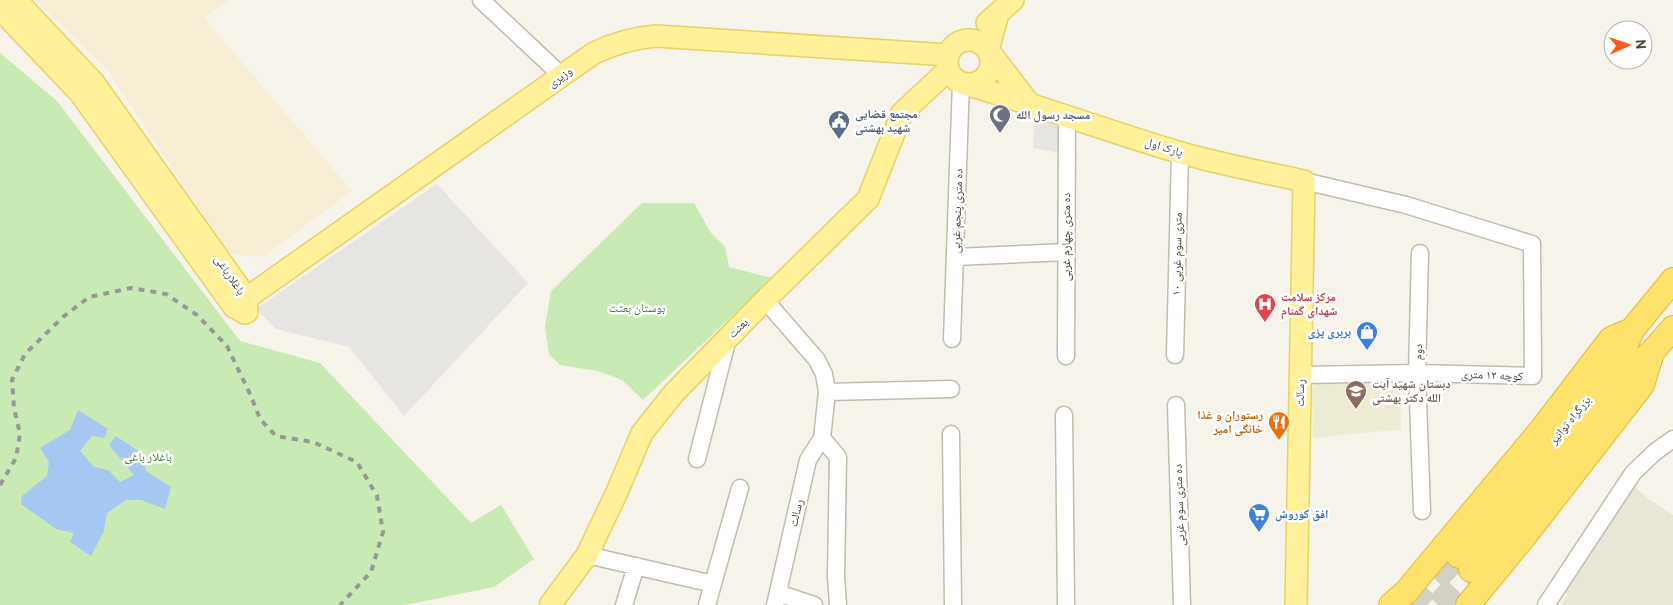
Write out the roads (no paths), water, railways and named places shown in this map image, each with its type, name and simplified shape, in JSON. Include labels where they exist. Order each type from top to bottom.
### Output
[{"type":"highway","name":"بزرگراه توانیر","points":[[1673,280],[1632,330],[1622,354],[1465,563],[1630,371],[1652,352],[1673,328]]},
{"type":"highway","points":[[1399,601],[1542,429],[1611,339],[1632,330]]},
{"type":"highway","points":[[1468,605],[1523,538],[1642,384],[1652,352]]},
{"type":"main road","name":"باغلارباغی","points":[[16,0],[87,88],[240,302]]},
{"type":"main road","points":[[1006,7],[988,50],[992,64],[986,77],[980,82],[973,84],[957,66],[977,41],[988,50],[1028,102]]},
{"type":"main road","name":"بعثت","points":[[550,605],[587,555],[642,433],[674,393],[868,199],[902,113],[957,66],[1006,7]]},
{"type":"main road","name":"باغلارباغی","points":[[0,9],[87,88]]},
{"type":"main road","name":"وزیری","points":[[240,302],[594,53],[616,43],[634,38],[656,36],[957,66]]},
{"type":"main road","name":"پارک اول","points":[[957,66],[1028,102],[1067,117],[1180,152],[1304,181]]},
{"type":"main road","name":"رسالت","points":[[1296,605],[1304,181]]},
{"type":"street","points":[[480,0],[562,76]]},
{"type":"street","name":"ده متری پنجم غربی","points":[[952,339],[957,66]]},
{"type":"street","name":"ده متری چهارم غربی","points":[[1066,356],[1067,117]]},
{"type":"street","name":"۱۰ متری سوم غربی","points":[[1175,355],[1180,152]]},
{"type":"street","name":"کوچه ۱۲ متری","points":[[1301,375],[1417,373],[1533,376],[1532,244],[1406,205],[1304,181]]},
{"type":"street","points":[[955,257],[1066,252]]},
{"type":"street","name":"دوم","points":[[1420,253],[1417,373],[1422,511]]},
{"type":"street","points":[[765,300],[817,360],[824,374],[827,392],[822,438],[838,457],[836,576],[838,605]]},
{"type":"street","points":[[697,459],[729,337]]},
{"type":"street","points":[[827,392],[951,389]]},
{"type":"street","name":"ده متری سوم غربی","points":[[1176,405],[1182,605]]},
{"type":"street","points":[[1064,415],[1066,605]]},
{"type":"street","points":[[951,434],[953,605]]},
{"type":"street","name":"رسالت","points":[[814,605],[776,599],[808,460],[822,438]]},
{"type":"street","points":[[1546,605],[1633,473],[1655,452],[1673,439]]},
{"type":"street","points":[[707,605],[740,488]]},
{"type":"street","points":[[587,555],[713,584]]},
{"type":"street","points":[[624,605],[636,566]]},
{"type":"water","points":[[78,410],[108,429],[104,438],[92,436],[80,451],[94,467],[108,470],[120,482],[134,475],[109,445],[116,436],[141,453],[146,471],[171,487],[165,509],[141,500],[126,500],[107,513],[104,531],[91,556],[70,542],[74,533],[56,529],[21,504],[22,496],[47,476],[49,462],[40,448],[70,430]]},
{"type":"tunnel","points":[[1410,605],[1459,556]]},
{"type":"tunnel","points":[[1438,605],[1471,570]]},
{"type":"railway","points":[[0,485],[16,458],[20,434],[14,408],[12,380],[25,354],[63,317],[89,297],[131,288],[166,294],[197,315],[227,346],[260,419],[276,436],[313,442],[357,462],[377,496],[383,532],[371,572],[340,605]]},
{"type":"place","name":"مسجد رسول الله","points":[[1000,134]]},
{"type":"place","name":"مجتمع قضایی شهید بهشتی","points":[[839,140]]},
{"type":"place","name":"مرکز سلامت شهدای گمنام","points":[[1265,323]]},
{"type":"place","name":"بربری پزی","points":[[1367,351]]},
{"type":"place","name":"دبستان شهید آیت الله دکتر بهشتی","points":[[1356,410]]},
{"type":"place","name":"رستوران و غذا خانگی امیر","points":[[1279,441]]},
{"type":"place","name":"افق کوروش","points":[[1259,533]]},
{"type":"park label","name":"بوستان بعثت","points":[[637,308]]},
{"type":"park label","name":"باغلار باغی","points":[[148,457]]}]
